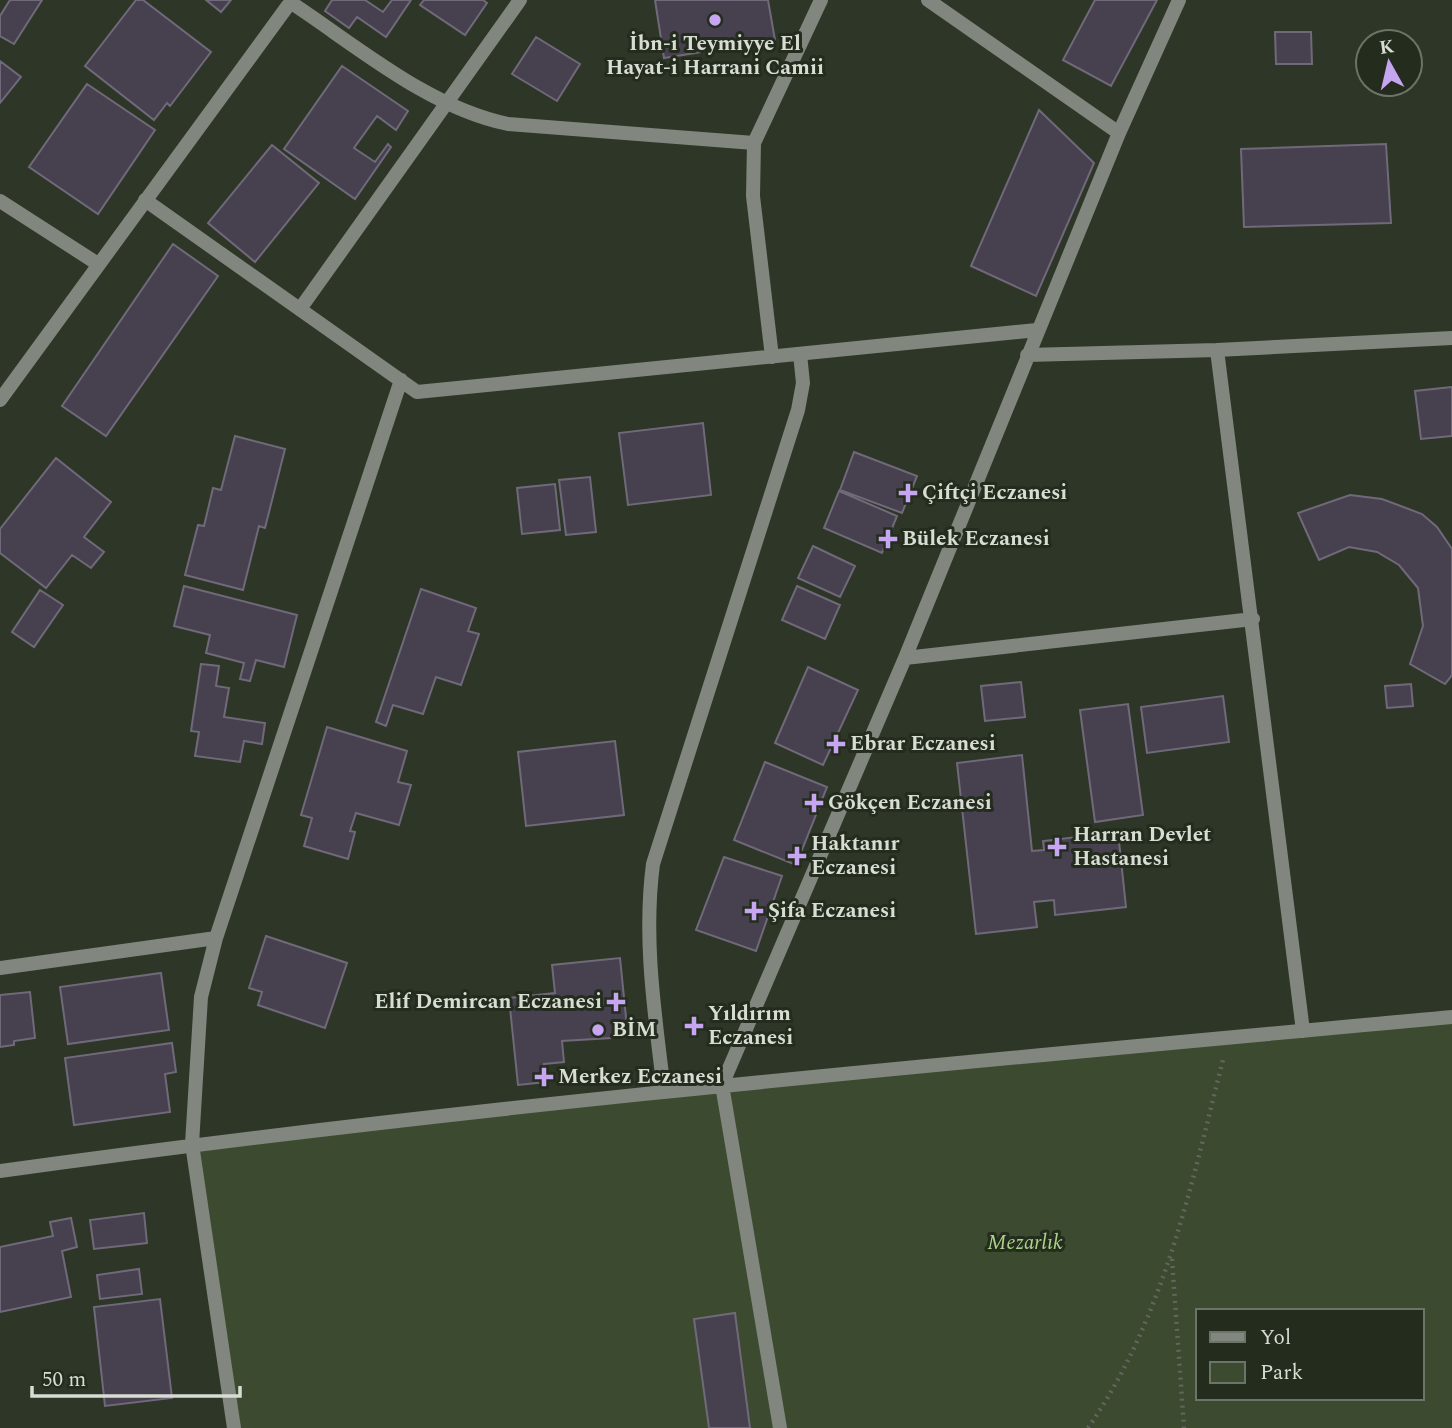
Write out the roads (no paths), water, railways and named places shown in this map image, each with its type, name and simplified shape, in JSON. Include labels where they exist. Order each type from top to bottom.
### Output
[{"type":"street","points":[[300,309],[520,0]]},
{"type":"street","points":[[772,356],[753,196],[754,144],[821,0]]},
{"type":"street","points":[[928,0],[1119,133]]},
{"type":"street","points":[[780,1428],[722,1085],[905,658],[1119,133],[1180,0]]},
{"type":"street","points":[[0,400],[291,1],[446,104],[477,118],[508,124],[754,144]]},
{"type":"street","points":[[145,200],[418,392],[1037,330]]},
{"type":"street","points":[[0,201],[98,264]]},
{"type":"street","points":[[1027,355],[1217,350],[1452,338]]},
{"type":"street","points":[[1217,350],[1303,1031]]},
{"type":"street","points":[[664,1091],[648,947],[648,904],[653,864],[798,410],[803,383],[800,354]]},
{"type":"street","points":[[234,1428],[192,1144],[201,997],[216,938],[401,380]]},
{"type":"street","points":[[905,658],[1253,619]]},
{"type":"street","points":[[0,968],[216,938]]},
{"type":"street","points":[[0,1171],[192,1144],[664,1091],[1452,1017]]},
{"type":"place","name":"İbn-i Teymiyye El Hayat-i Harrani Camii","points":[[715,20]]},
{"type":"place","name":"Çiftçi Eczanesi","points":[[908,493]]},
{"type":"place","name":"Bülek Eczanesi","points":[[888,539]]},
{"type":"place","name":"Ebrar Eczanesi","points":[[836,744]]},
{"type":"place","name":"Gökçen Eczanesi","points":[[814,803]]},
{"type":"place","name":"Harran Devlet Hastanesi","points":[[1057,847]]},
{"type":"place","name":"Haktanır Eczanesi","points":[[797,856]]},
{"type":"place","name":"Şifa Eczanesi","points":[[754,911]]},
{"type":"place","name":"Elif Demircan Eczanesi","points":[[616,1002]]},
{"type":"place","name":"Yıldırım Eczanesi","points":[[694,1026]]},
{"type":"place","name":"BİM","points":[[598,1030]]},
{"type":"place","name":"Merkez Eczanesi","points":[[544,1077]]},
{"type":"park label","name":"Mezarlık","points":[[1025,1243]]}]
